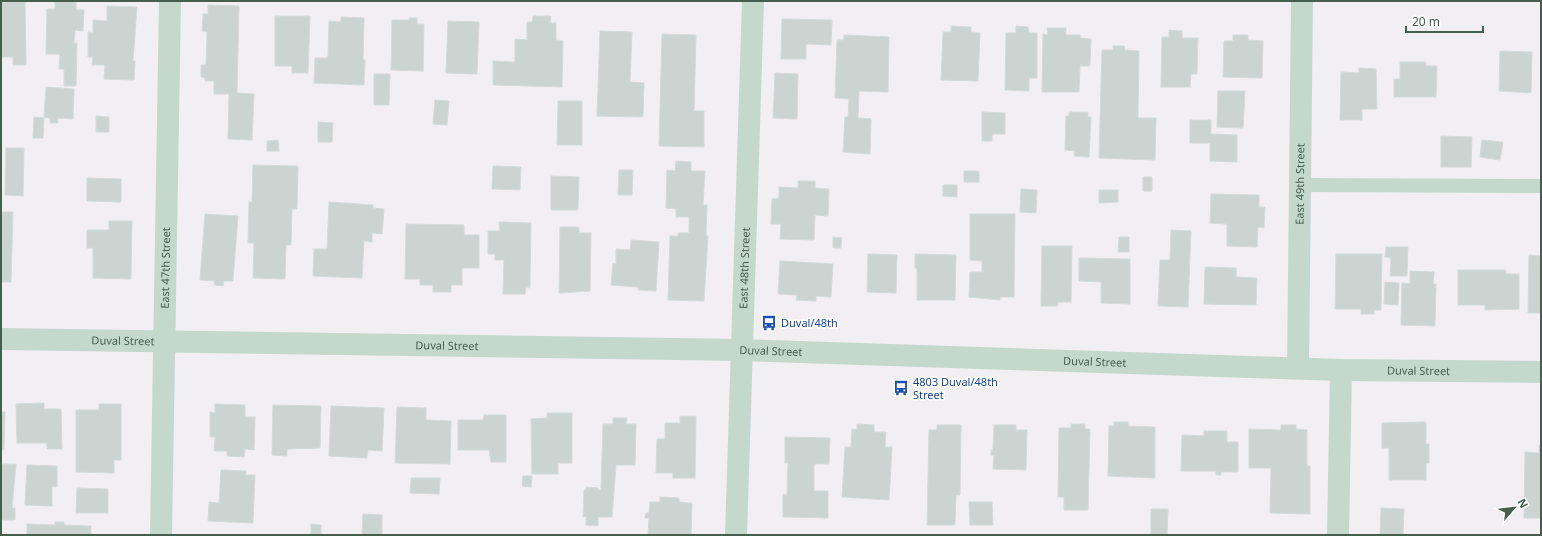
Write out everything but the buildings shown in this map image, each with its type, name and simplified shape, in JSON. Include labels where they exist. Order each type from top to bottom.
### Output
[{"type":"street","name":"East 47th Street","points":[[161,535],[170,1]]},
{"type":"street","name":"East 48th Street","points":[[736,535],[753,1]]},
{"type":"street","name":"East 49th Street","points":[[1298,368],[1302,1]]},
{"type":"street","name":"Duval Street","points":[[1,339],[165,340],[742,350],[1341,370],[1541,372]]},
{"type":"street","points":[[1338,535],[1341,370]]},
{"type":"lane","points":[[1300,185],[1541,186]]},
{"type":"place","name":"Duval/48th","points":[[769,323]]},
{"type":"place","name":"4803 Duval/48th Street","points":[[901,388]]}]
